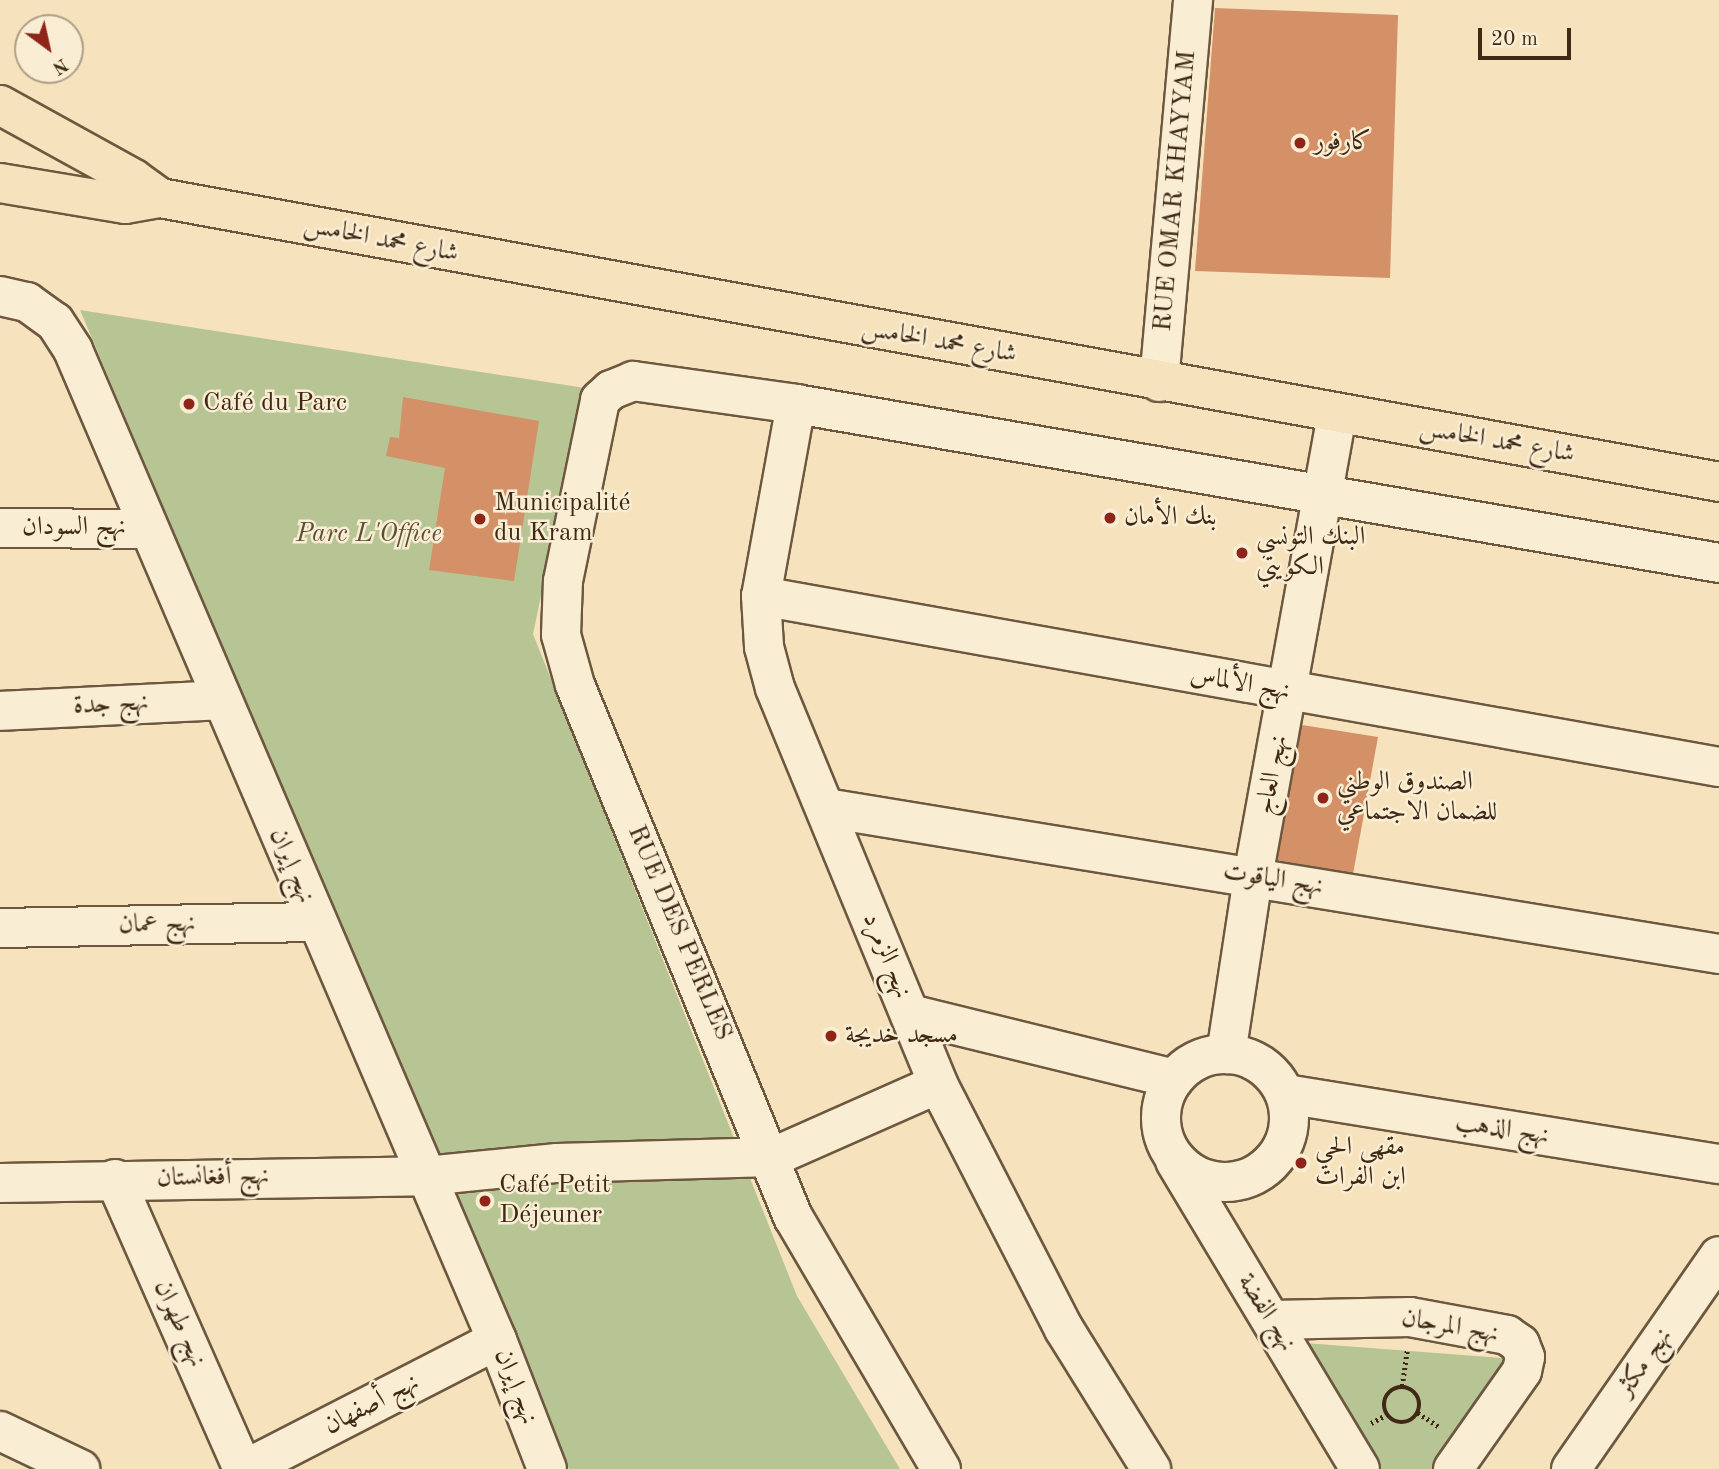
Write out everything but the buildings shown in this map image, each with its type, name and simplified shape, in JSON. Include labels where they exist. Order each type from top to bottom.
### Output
[{"type":"main road","name":"شارع محمد الخامس","points":[[0,105],[146,186],[160,198]]},
{"type":"main road","name":"شارع محمد الخامس","points":[[0,183],[125,204],[160,198],[1337,415],[1719,482]]},
{"type":"street","name":"RUE OMAR KHAYYAM","points":[[1159,382],[1193,0]]},
{"type":"street","name":"نهج إيران","points":[[0,296],[27,302],[55,322],[73,350],[315,922],[497,1340],[547,1469]]},
{"type":"street","name":"RUE DES PERLES","points":[[796,404],[634,381],[611,390],[593,418],[563,581],[561,635],[575,685],[773,1157],[801,1231],[941,1469]]},
{"type":"street","points":[[796,404],[1719,563]]},
{"type":"street","name":"نهج الزمرد","points":[[796,404],[761,596],[764,647],[775,688],[938,1084],[1064,1329],[1150,1469]]},
{"type":"street","name":"نهج العاج","points":[[1226,1054],[1253,877],[1337,415]]},
{"type":"street","name":"نهج السودان","points":[[0,528],[148,528]]},
{"type":"street","name":"نهج الألماس","points":[[761,596],[1288,694],[1719,767]]},
{"type":"street","name":"نهج جدة","points":[[0,710],[221,700]]},
{"type":"street","name":"نهج الياقوت","points":[[826,808],[1719,954]]},
{"type":"street","name":"نهج عمان","points":[[0,928],[315,922]]},
{"type":"street","points":[[910,1014],[1174,1079]]},
{"type":"street","points":[[1226,1054],[1262,1064],[1286,1094],[1289,1131],[1278,1153],[1272,1164],[1239,1182],[1202,1179],[1172,1157],[1161,1126],[1161,1110],[1174,1079],[1197,1060],[1226,1054]]},
{"type":"street","points":[[773,1157],[938,1084]]},
{"type":"street","name":"نهج الذهب","points":[[1286,1094],[1719,1164]]},
{"type":"street","name":"نهج أفغانستان","points":[[0,1183],[115,1179],[426,1176],[557,1163],[773,1157]]},
{"type":"street","name":"نهج الفضة","points":[[1172,1157],[1360,1469]]},
{"type":"street","name":"نهج طهران","points":[[115,1179],[244,1469]]},
{"type":"street","name":"نهج مكثر","points":[[1571,1469],[1719,1256]]},
{"type":"street","name":"نهج المرجان","points":[[1272,1320],[1410,1317],[1507,1335],[1520,1345],[1525,1357],[1522,1371],[1453,1469]]},
{"type":"street","name":"نهج أصفهان","points":[[244,1469],[497,1340]]},
{"type":"street","points":[[0,1431],[80,1469]]},
{"type":"path","points":[[1395,1387],[1409,1388],[1419,1399],[1418,1413],[1408,1422],[1394,1421],[1384,1411],[1385,1397],[1395,1387]]},
{"type":"green space","name":"Parc L'Office","points":[[80,310],[585,388],[533,634],[797,1296],[900,1469],[569,1469]]},
{"type":"green space","points":[[1305,1343],[1515,1359],[1438,1469],[1377,1469]]},
{"type":"place","name":"كارفور","points":[[1300,143]]},
{"type":"place","name":"Café du Parc","points":[[189,404]]},
{"type":"place","name":"بنك الأمان","points":[[1110,518]]},
{"type":"place","name":"Municipalité du Kram","points":[[480,519]]},
{"type":"place","name":"البنك التونسي الكويتي","points":[[1242,553]]},
{"type":"place","name":"الصندوق الوطني للضمان الاجتماعي","points":[[1323,798]]},
{"type":"place","name":"مسجد خديجة","points":[[831,1036]]},
{"type":"place","name":"مقهى الحي ابن الفرات","points":[[1301,1163]]},
{"type":"place","name":"Café Petit Déjeuner","points":[[485,1201]]}]
